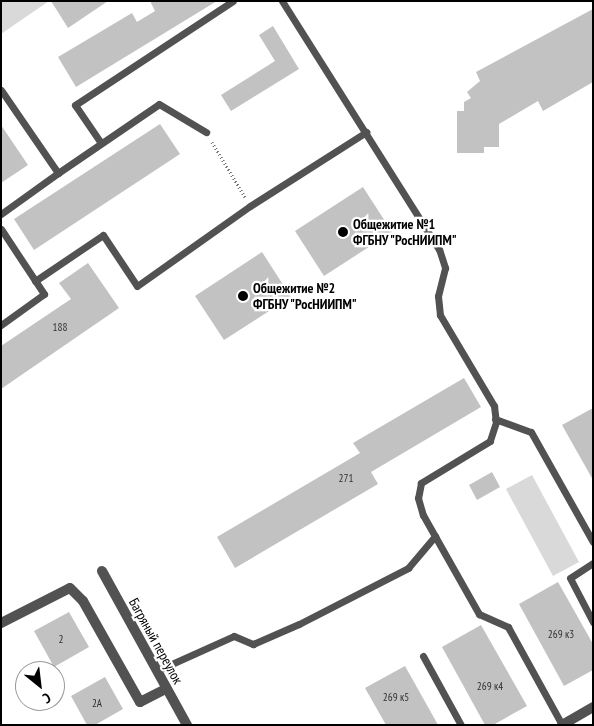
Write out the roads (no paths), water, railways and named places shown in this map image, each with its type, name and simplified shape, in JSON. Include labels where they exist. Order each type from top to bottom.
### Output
[{"type":"street","name":"Багряный переулок","points":[[102,571],[187,725]]},
{"type":"street","points":[[1,623],[70,588],[83,601],[140,702],[166,689]]},
{"type":"street","points":[[562,725],[593,708]]},
{"type":"lane","points":[[101,142],[75,105],[233,1]]},
{"type":"lane","points":[[282,1],[439,250],[445,268],[438,296],[440,315],[494,406],[496,419],[490,441],[421,483],[418,498],[435,536],[479,614],[508,627],[562,725]]},
{"type":"lane","points":[[1,90],[58,173]]},
{"type":"lane","points":[[1,214],[101,142],[160,104],[206,132]]},
{"type":"lane","points":[[35,281],[103,234],[137,286],[250,206],[366,132]]},
{"type":"lane","points":[[1,229],[44,294],[1,325]]},
{"type":"lane","points":[[496,419],[529,429],[593,542]]},
{"type":"lane","points":[[156,671],[234,636],[253,644],[299,624],[408,568],[435,536]]},
{"type":"lane","points":[[593,563],[570,578],[593,622]]},
{"type":"lane","points":[[423,656],[461,725]]},
{"type":"place","name":"Общежитие №1 ФГБНУ \"РосНИИПМ\"","points":[[343,232]]},
{"type":"place","name":"Общежитие №2 ФГБНУ \"РосНИИПМ\"","points":[[243,296]]}]
